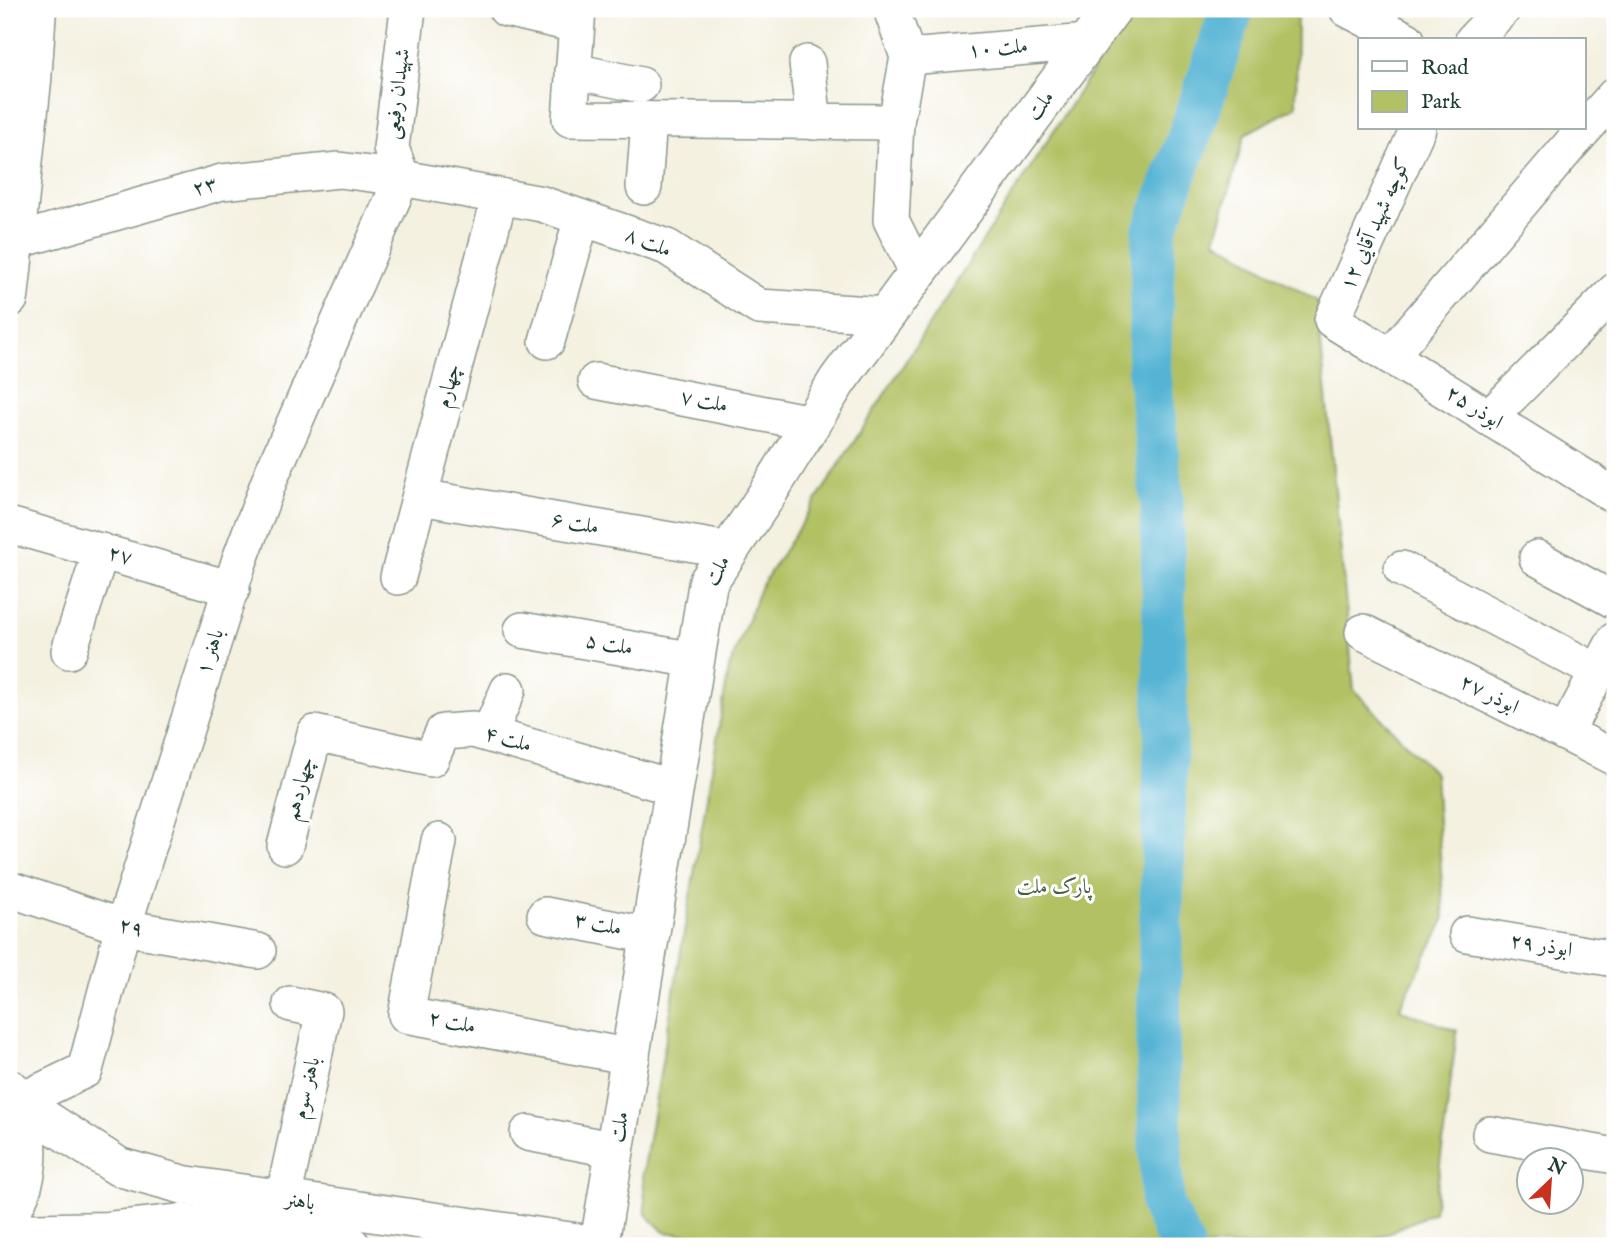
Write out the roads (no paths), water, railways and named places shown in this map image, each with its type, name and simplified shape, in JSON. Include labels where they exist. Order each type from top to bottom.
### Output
[{"type":"main road","points":[[9,298],[39,9]]},
{"type":"main road","name":"ملت","points":[[600,1246],[708,582],[838,380],[1112,9]]},
{"type":"main road","points":[[9,1214],[16,1204],[27,1171],[27,1136],[13,1094]]},
{"type":"main road","name":"باهنر","points":[[13,1094],[119,1167],[184,1185],[600,1246]]},
{"type":"main road","name":"باهنر","points":[[9,1233],[108,1231],[184,1223],[351,1246]]},
{"type":"street","name":"شهیدان رفیعی","points":[[402,178],[391,148],[408,9]]},
{"type":"street","points":[[506,9],[577,17],[570,120],[896,122]]},
{"type":"street","points":[[891,9],[908,57],[896,122],[891,220],[917,272]]},
{"type":"street","points":[[1347,9],[1403,38]]},
{"type":"street","points":[[1475,38],[1503,9]]},
{"type":"street","name":"ملت ۱۰","points":[[908,57],[1088,42]]},
{"type":"street","points":[[807,63],[814,122]]},
{"type":"street","points":[[573,71],[641,85]]},
{"type":"street","points":[[1586,127],[1615,95]]},
{"type":"street","points":[[644,187],[649,120]]},
{"type":"street","name":"کوچه شهید آقایی ۱۲","points":[[1332,320],[1417,130]]},
{"type":"street","points":[[1390,356],[1584,130]]},
{"type":"street","name":"۲۳","points":[[13,242],[222,182],[339,170],[402,178]]},
{"type":"street","name":"۸ ملت","points":[[402,178],[542,204],[667,247],[759,307],[886,315]]},
{"type":"street","name":"باهنر ۱","points":[[13,1094],[85,1070],[123,927],[271,476],[402,178]]},
{"type":"street","name":"چهارم","points":[[398,577],[500,196]]},
{"type":"street","points":[[547,341],[582,218]]},
{"type":"street","points":[[1489,418],[1615,291]]},
{"type":"street","name":"ابوذر ۲۵","points":[[1332,320],[1489,418],[1609,483]]},
{"type":"street","name":"۷ ملت","points":[[596,381],[811,423]]},
{"type":"street","name":"۶ ملت","points":[[420,497],[729,550]]},
{"type":"street","name":"۲۷","points":[[9,525],[232,589]]},
{"type":"street","points":[[69,651],[101,551]]},
{"type":"street","points":[[1537,558],[1615,601]]},
{"type":"street","points":[[1402,569],[1598,671]]},
{"type":"street","name":"۵ ملت","points":[[522,630],[695,660]]},
{"type":"street","name":"ابوذر ۲۷","points":[[1363,632],[1615,758]]},
{"type":"street","points":[[1565,733],[1615,640]]},
{"type":"street","points":[[489,734],[508,690]]},
{"type":"street","name":"۴ ملت","points":[[314,733],[431,759],[443,732],[472,730],[675,788]]},
{"type":"street","name":"چهاردهم","points":[[285,846],[314,733]]},
{"type":"street","name":"۲ ملت","points":[[439,841],[406,1015],[632,1057]]},
{"type":"street","name":"۲۹","points":[[9,889],[123,927],[258,951]]},
{"type":"street","name":"۳ ملت","points":[[545,915],[651,936]]},
{"type":"street","name":"ابوذر ۲۹","points":[[1467,934],[1615,958]]},
{"type":"street","name":"باهنر سوم","points":[[283,1199],[324,1011],[290,1004]]},
{"type":"street","points":[[527,1133],[616,1150]]},
{"type":"street","points":[[1490,1134],[1615,1156]]},
{"type":"waterway","points":[[1182,1246],[1162,1205],[1158,1051],[1166,728],[1162,502],[1149,367],[1154,232],[1232,9]]},
{"type":"park label","name":"پارک ملت","points":[[1054,887]]}]
